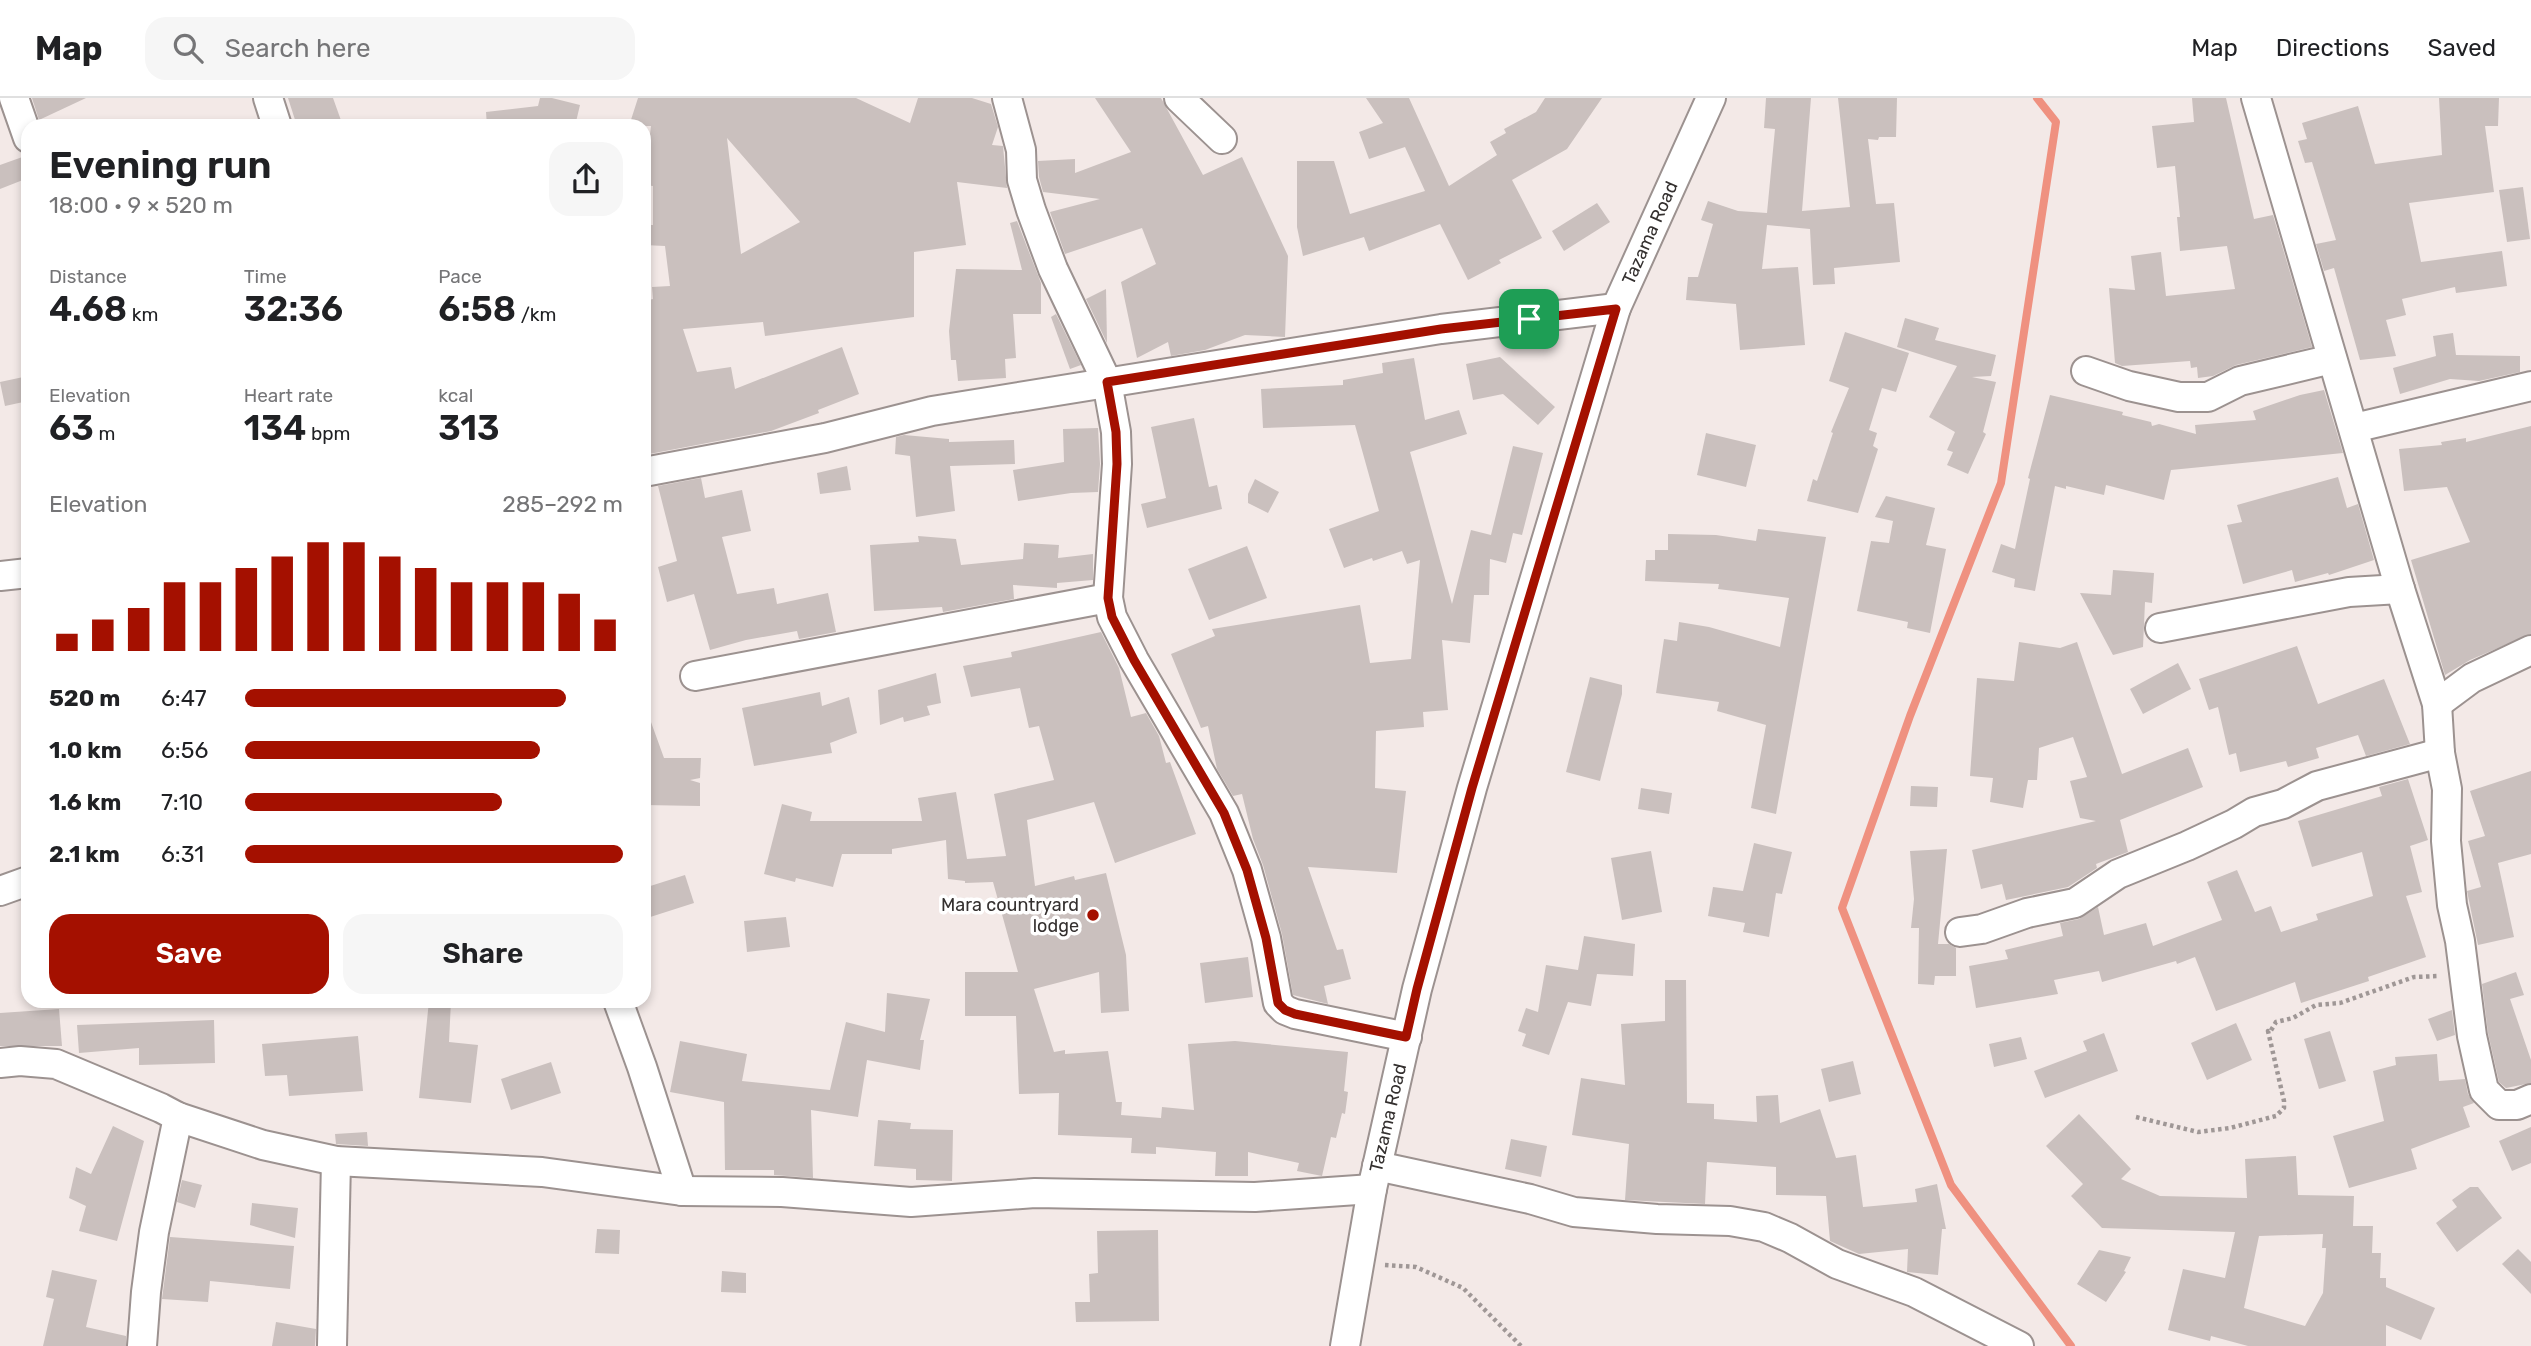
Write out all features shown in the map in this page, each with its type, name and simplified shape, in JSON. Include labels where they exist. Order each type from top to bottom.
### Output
[{"type":"street","points":[[14,98],[21,119]]},
{"type":"street","points":[[268,98],[274,119]]},
{"type":"street","points":[[1007,98],[1021,149],[1022,180],[1031,210],[1053,269],[1107,382],[1116,432],[1117,464],[1108,598],[1112,617],[1134,660],[1224,813],[1247,870],[1260,915],[1278,1003],[1295,1014],[1406,1037]]},
{"type":"street","points":[[1180,98],[1222,139]]},
{"type":"street","name":"Tazama Road","points":[[1345,1346],[1375,1177],[1406,1037],[1472,788],[1616,309],[1711,98]]},
{"type":"street","points":[[2260,101],[2332,359],[2437,704],[2440,752],[2447,789],[2446,841],[2452,905],[2460,940],[2472,1036],[2484,1090],[2498,1105],[2517,1105],[2531,1099]]},
{"type":"street","points":[[651,471],[825,438],[932,411],[1441,329],[1616,309]]},
{"type":"street","points":[[2086,371],[2129,386],[2179,397],[2208,397],[2240,382],[2332,359]]},
{"type":"street","points":[[2354,428],[2531,386]]},
{"type":"street","points":[[0,576],[21,574]]},
{"type":"street","points":[[2160,628],[2349,592],[2400,589]]},
{"type":"street","points":[[695,676],[1108,598]]},
{"type":"street","points":[[2437,704],[2472,678],[2531,650]]},
{"type":"street","points":[[1960,932],[1982,929],[2027,913],[2075,903],[2118,874],[2234,824],[2254,812],[2283,804],[2317,786],[2440,752]]},
{"type":"street","points":[[0,891],[21,884]]},
{"type":"street","points":[[621,1008],[682,1191]]},
{"type":"street","points":[[0,1063],[20,1060],[56,1064],[178,1117],[263,1145],[336,1161],[542,1172],[682,1191],[782,1192],[911,1202],[1035,1193],[1255,1197],[1375,1177],[1530,1199],[1574,1212],[1657,1219],[1730,1221],[1764,1227],[1790,1238],[1837,1264],[1914,1292],[2019,1346]]},
{"type":"street","points":[[142,1346],[154,1231],[178,1117]]},
{"type":"street","points":[[332,1346],[336,1161]]},
{"type":"path","points":[[2136,1117],[2198,1132],[2230,1128],[2276,1116],[2284,1108],[2284,1101],[2269,1031],[2276,1022],[2293,1018],[2315,1005],[2340,1003],[2414,977],[2465,975]]},
{"type":"path","points":[[1360,1263],[1416,1267],[1463,1288],[1521,1346]]},
{"type":"building","points":[[32,98],[86,98],[41,119],[39,119]]},
{"type":"building","points":[[288,98],[333,98],[340,119],[295,119]]},
{"type":"building","points":[[540,98],[580,105],[577,119],[486,119],[486,112],[538,106]]},
{"type":"building","points":[[638,98],[856,98],[910,123],[918,98],[972,98],[991,104],[998,127],[992,145],[1003,146],[1007,188],[957,182],[966,245],[914,252],[914,317],[765,336],[763,322],[683,329],[697,372],[731,367],[735,389],[842,347],[859,394],[771,431],[651,454],[652,287],[670,286],[665,246],[651,245],[651,119],[631,119]],"holes":[[[727,138],[800,222],[741,254]]]},
{"type":"building","points":[[1095,98],[1161,98],[1203,175],[1242,157],[1288,256],[1285,337],[1245,335],[1205,350],[1171,356],[1168,342],[1137,358],[1121,282],[1156,264],[1142,228],[1065,254],[1050,212],[1100,199],[1043,192],[1039,177],[1038,161],[1075,159],[1075,173],[1131,152]]},
{"type":"building","points":[[1366,98],[1409,98],[1449,186],[1497,155],[1490,142],[1506,133],[1504,129],[1536,112],[1545,98],[1602,98],[1567,149],[1512,180],[1542,238],[1468,280],[1440,224],[1369,251],[1364,237],[1303,256],[1297,227],[1297,161],[1334,161],[1350,214],[1425,191],[1405,147],[1369,159],[1359,132],[1383,123]]},
{"type":"building","points":[[1766,98],[1811,98],[1802,211],[1850,207],[1838,98],[1897,98],[1896,137],[1868,139],[1876,204],[1894,203],[1900,262],[1834,268],[1835,284],[1813,285],[1810,229],[1767,225],[1762,269],[1798,267],[1805,345],[1740,350],[1736,304],[1686,300],[1688,277],[1698,277],[1713,224],[1701,220],[1708,201],[1738,211],[1767,213],[1775,129],[1764,128]]},
{"type":"building","points":[[2192,98],[2226,98],[2254,219],[2273,215],[2312,347],[2236,365],[2213,376],[2198,378],[2197,367],[2191,368],[2190,361],[2122,366],[2115,363],[2109,288],[2135,290],[2131,256],[2161,252],[2166,296],[2235,289],[2227,246],[2180,251],[2175,166],[2157,168],[2152,126],[2194,122]]},
{"type":"building","points":[[2439,98],[2499,98],[2498,126],[2485,126],[2494,192],[2409,203],[2421,262],[2502,251],[2507,286],[2456,293],[2455,287],[2402,299],[2406,315],[2386,320],[2396,356],[2360,360],[2334,268],[2324,271],[2316,244],[2336,240],[2312,162],[2305,163],[2298,141],[2307,139],[2302,123],[2358,106],[2375,164],[2442,155]]},
{"type":"building","points":[[21,158],[21,181],[0,189],[0,165]]},
{"type":"building","points":[[2523,187],[2530,239],[2507,242],[2499,190]]},
{"type":"building","points":[[1597,203],[1610,222],[1564,251],[1552,231]]},
{"type":"building","points":[[1017,221],[1041,283],[1041,314],[1013,314],[1016,358],[1005,359],[1006,378],[958,381],[956,360],[951,360],[949,331],[956,269],[1022,270],[1010,223]]},
{"type":"building","points":[[1106,289],[1107,343],[1086,299]]},
{"type":"building","points":[[1056,314],[1081,365],[1070,369],[1051,317]]},
{"type":"building","points":[[1905,318],[1939,328],[1935,340],[1996,355],[1991,376],[1972,377],[1996,382],[1983,432],[1986,434],[1968,474],[1947,465],[1953,452],[1947,450],[1955,432],[1929,417],[1957,366],[1897,347]]},
{"type":"building","points":[[1845,332],[1909,353],[1896,392],[1882,388],[1869,430],[1877,433],[1873,446],[1878,449],[1858,513],[1807,501],[1813,479],[1817,481],[1833,433],[1831,432],[1849,388],[1829,381]]},
{"type":"building","points":[[2453,333],[2456,355],[2520,356],[2520,372],[2479,381],[2450,379],[2400,394],[2393,368],[2436,356],[2433,336]]},
{"type":"building","points":[[1500,357],[1555,407],[1538,425],[1503,394],[1473,400],[1466,364]]},
{"type":"building","points":[[1414,358],[1425,420],[1459,410],[1467,434],[1410,452],[1452,604],[1471,530],[1491,535],[1513,446],[1543,453],[1522,535],[1513,533],[1506,563],[1490,559],[1489,595],[1474,595],[1470,643],[1442,640],[1448,710],[1423,712],[1424,727],[1376,731],[1375,788],[1406,791],[1397,873],[1308,867],[1337,950],[1343,949],[1351,979],[1324,986],[1328,1004],[1293,995],[1282,934],[1242,794],[1233,796],[1217,769],[1208,726],[1201,728],[1171,654],[1215,636],[1212,629],[1360,605],[1370,663],[1411,659],[1420,560],[1407,564],[1402,551],[1344,568],[1329,529],[1379,511],[1355,425],[1263,428],[1261,389],[1343,385],[1343,380],[1383,373],[1382,363]]},
{"type":"building","points":[[21,378],[21,403],[5,406],[0,382]]},
{"type":"building","points":[[2324,390],[2343,453],[2171,470],[2164,500],[2106,485],[2104,495],[2055,486],[2035,591],[2014,587],[2015,579],[1992,572],[2001,544],[2015,549],[2030,479],[2028,478],[2050,395],[2123,412],[2122,415],[2151,422],[2152,426],[2159,424],[2196,434],[2195,425],[2256,420],[2253,411]]},
{"type":"building","points":[[1194,418],[1209,487],[1217,485],[1222,509],[1147,528],[1141,504],[1166,498],[1151,427]]},
{"type":"building","points":[[2531,426],[2531,634],[2470,660],[2445,675],[2411,560],[2470,542],[2447,487],[2404,491],[2399,449],[2442,445],[2441,442],[2466,438],[2466,442]]},
{"type":"building","points":[[1098,428],[1098,492],[1018,501],[1013,470],[1064,462],[1063,429]]},
{"type":"building","points":[[1706,433],[1756,445],[1746,487],[1697,475]]},
{"type":"building","points":[[904,435],[949,439],[949,442],[1014,440],[1015,464],[950,466],[955,511],[916,517],[910,456],[895,454],[896,437]]},
{"type":"building","points":[[847,466],[851,490],[820,494],[817,473]]},
{"type":"building","points":[[2338,477],[2347,508],[2358,504],[2374,560],[2329,575],[2328,573],[2295,582],[2292,570],[2243,584],[2227,525],[2242,522],[2237,505]]},
{"type":"building","points":[[701,478],[705,498],[742,490],[751,531],[722,537],[737,594],[774,588],[777,604],[828,593],[836,632],[799,639],[797,631],[710,650],[694,594],[667,602],[658,567],[677,561],[658,486]]},
{"type":"building","points":[[1255,479],[1279,492],[1268,513],[1248,503],[1248,494]]},
{"type":"building","points":[[1886,496],[1935,508],[1926,545],[1946,549],[1930,633],[1907,628],[1908,622],[1857,611],[1871,541],[1889,543],[1893,521],[1875,517]]},
{"type":"building","points":[[1758,529],[1826,537],[1776,814],[1751,808],[1766,725],[1717,711],[1719,702],[1656,693],[1664,639],[1677,641],[1679,622],[1709,627],[1780,647],[1789,598],[1718,589],[1719,584],[1645,581],[1646,560],[1655,560],[1655,550],[1668,550],[1668,534],[1716,535],[1756,541]]},
{"type":"building","points":[[918,536],[956,539],[961,565],[1023,559],[1024,543],[1059,545],[1058,558],[1093,554],[1093,580],[1057,583],[1057,588],[1013,585],[1014,599],[943,612],[942,607],[874,611],[870,545],[919,542]]},
{"type":"building","points":[[1247,546],[1267,598],[1209,620],[1188,569]]},
{"type":"building","points":[[2113,570],[2154,573],[2152,603],[2145,602],[2143,647],[2113,655],[2080,593],[2111,595]]},
{"type":"building","points":[[1101,632],[1119,668],[1131,717],[1146,713],[1159,736],[1166,763],[1170,762],[1196,834],[1115,863],[1094,802],[1027,820],[1035,886],[1074,876],[1075,880],[1106,873],[1126,955],[1129,1011],[1101,1013],[1099,972],[1034,989],[1054,1052],[1065,1050],[1065,1054],[1108,1051],[1116,1102],[1122,1102],[1121,1115],[1161,1118],[1162,1107],[1194,1110],[1188,1044],[1235,1041],[1348,1052],[1344,1091],[1348,1092],[1345,1114],[1342,1113],[1336,1138],[1331,1137],[1322,1176],[1297,1171],[1299,1163],[1248,1152],[1248,1176],[1215,1176],[1216,1152],[1156,1147],[1156,1154],[1131,1153],[1132,1138],[1058,1135],[1059,1093],[1019,1094],[1016,1016],[965,1016],[965,972],[1018,972],[993,882],[965,883],[948,879],[946,840],[892,849],[892,854],[842,854],[833,887],[796,878],[795,882],[764,874],[782,804],[812,812],[810,821],[922,821],[918,798],[956,792],[967,859],[1006,856],[994,794],[1054,780],[1039,726],[1029,728],[1020,688],[971,697],[963,666],[1012,657],[1011,652]]},
{"type":"building","points":[[2019,642],[2060,648],[2077,642],[2122,774],[2188,748],[2203,787],[2120,820],[2128,852],[2096,864],[2097,868],[2068,887],[2006,900],[2002,884],[1981,889],[1972,850],[2096,821],[2080,818],[2070,781],[2087,777],[2073,737],[2039,748],[2037,780],[2028,780],[2023,808],[1990,802],[1993,778],[1970,776],[1977,678],[2014,681]]},
{"type":"building","points":[[2297,646],[2318,704],[2384,679],[2410,744],[2366,756],[2358,735],[2316,748],[2319,758],[2288,767],[2286,761],[2240,772],[2236,753],[2229,755],[2218,707],[2209,710],[2199,679]]},
{"type":"building","points":[[2178,663],[2191,689],[2143,714],[2130,689]]},
{"type":"building","points":[[936,673],[941,703],[927,706],[930,715],[904,722],[903,717],[880,725],[878,690]]},
{"type":"building","points":[[1590,677],[1622,685],[1600,781],[1566,772]]},
{"type":"building","points":[[820,692],[822,706],[849,697],[857,733],[830,743],[832,753],[754,766],[742,708]]},
{"type":"building","points":[[651,722],[664,758],[701,758],[700,778],[690,780],[700,783],[700,806],[651,805]]},
{"type":"building","points":[[2531,771],[2531,854],[2498,863],[2514,937],[2478,945],[2467,891],[2481,887],[2468,841],[2485,836],[2470,791]]},
{"type":"building","points":[[2408,779],[2428,840],[2410,846],[2422,892],[2406,896],[2426,957],[2368,977],[2369,981],[2301,1003],[2295,982],[2216,1011],[2195,957],[2102,982],[2099,971],[2054,980],[2058,994],[1976,1008],[1969,966],[2008,959],[2005,950],[2063,936],[2060,923],[2079,919],[2098,907],[2104,935],[2146,923],[2153,946],[2222,920],[2207,882],[2237,870],[2255,912],[2271,906],[2281,932],[2318,920],[2316,914],[2373,896],[2362,852],[2312,867],[2298,821],[2382,796],[2379,787]]},
{"type":"building","points":[[1911,786],[1938,787],[1937,807],[1910,806]]},
{"type":"building","points":[[1641,788],[1672,793],[1669,814],[1638,809]]},
{"type":"building","points":[[1754,843],[1792,852],[1782,894],[1776,893],[1769,937],[1743,932],[1745,923],[1708,916],[1713,887],[1743,891]]},
{"type":"building","points":[[1947,849],[1938,944],[1949,944],[1956,948],[1956,976],[1935,976],[1934,985],[1918,984],[1919,928],[1911,928],[1914,899],[1910,851]]},
{"type":"building","points":[[1651,851],[1662,912],[1622,920],[1611,858]]},
{"type":"building","points":[[685,875],[694,903],[651,917],[651,886]]},
{"type":"building","points":[[786,917],[790,947],[747,952],[744,921]]},
{"type":"building","points":[[1584,936],[1635,944],[1633,976],[1597,974],[1591,1006],[1568,1002],[1549,1055],[1522,1046],[1526,1034],[1518,1031],[1526,1008],[1538,1012],[1546,965],[1578,970]]},
{"type":"building","points":[[1248,957],[1253,997],[1205,1003],[1200,963]]},
{"type":"building","points":[[2516,972],[2524,995],[2510,999],[2531,1060],[2531,1083],[2506,1088],[2499,1082],[2488,1033],[2482,984]]},
{"type":"building","points":[[1665,980],[1686,980],[1687,1103],[1714,1104],[1714,1119],[1757,1122],[1756,1096],[1778,1095],[1780,1123],[1820,1109],[1836,1158],[1856,1155],[1863,1207],[1917,1202],[1915,1189],[1937,1184],[1946,1229],[1942,1229],[1938,1275],[1907,1272],[1908,1249],[1859,1254],[1830,1241],[1826,1196],[1776,1195],[1776,1167],[1707,1162],[1705,1204],[1625,1200],[1629,1144],[1572,1135],[1581,1078],[1625,1085],[1621,1024],[1665,1021]]},
{"type":"building","points":[[887,993],[930,999],[920,1040],[924,1040],[920,1070],[867,1060],[858,1117],[811,1110],[813,1178],[774,1175],[774,1170],[725,1170],[724,1102],[670,1092],[680,1041],[747,1054],[742,1081],[830,1090],[846,1022],[885,1032]]},
{"type":"building","points":[[428,1008],[451,1008],[449,1042],[478,1045],[471,1103],[419,1098]]},
{"type":"building","points":[[59,1009],[62,1046],[0,1046],[0,1013]]},
{"type":"building","points":[[2452,1010],[2455,1035],[2437,1041],[2428,1019]]},
{"type":"building","points":[[214,1020],[215,1063],[139,1065],[139,1048],[79,1053],[77,1025]]},
{"type":"building","points":[[2236,1023],[2252,1060],[2207,1080],[2191,1043]]},
{"type":"building","points":[[2330,1031],[2346,1081],[2319,1089],[2304,1039]]},
{"type":"building","points":[[2104,1033],[2118,1071],[2045,1098],[2034,1071],[2087,1051],[2083,1041]]},
{"type":"building","points":[[358,1036],[363,1091],[289,1096],[287,1075],[265,1076],[262,1044]]},
{"type":"building","points":[[2021,1037],[2027,1059],[1994,1067],[1989,1044]]},
{"type":"building","points":[[2437,1054],[2439,1081],[2465,1079],[2468,1094],[2474,1103],[2463,1107],[2470,1127],[2411,1149],[2417,1169],[2349,1188],[2333,1136],[2384,1121],[2373,1071],[2396,1065],[2395,1057]]},
{"type":"building","points":[[1853,1061],[1861,1094],[1829,1102],[1821,1069]]},
{"type":"building","points":[[551,1062],[561,1093],[511,1110],[501,1079]]},
{"type":"building","points":[[2079,1114],[2131,1169],[2121,1179],[2160,1196],[2247,1198],[2245,1159],[2296,1156],[2298,1195],[2354,1196],[2353,1226],[2373,1226],[2372,1253],[2381,1253],[2380,1278],[2386,1278],[2386,1287],[2435,1308],[2421,1340],[2386,1325],[2386,1346],[2248,1346],[2211,1336],[2210,1341],[2168,1330],[2183,1269],[2225,1278],[2235,1232],[2102,1228],[2071,1196],[2083,1184],[2046,1146]],"holes":[[[2323,1234],[2322,1248],[2326,1248],[2323,1293],[2305,1326],[2244,1308],[2259,1236]]]},
{"type":"building","points":[[878,1120],[911,1123],[910,1129],[953,1130],[952,1181],[916,1180],[916,1169],[874,1166]]},
{"type":"building","points":[[113,1126],[144,1141],[117,1241],[79,1231],[86,1206],[69,1198],[76,1167],[91,1174]]},
{"type":"building","points":[[2531,1127],[2531,1163],[2512,1171],[2499,1141]]},
{"type":"building","points":[[367,1132],[368,1146],[336,1144],[335,1134]]},
{"type":"building","points":[[1511,1139],[1547,1146],[1541,1177],[1505,1169]]},
{"type":"building","points":[[182,1180],[202,1185],[195,1208],[177,1202]]},
{"type":"building","points":[[2470,1187],[2478,1187],[2502,1218],[2457,1252],[2436,1223],[2457,1207],[2452,1200]]},
{"type":"building","points":[[252,1203],[298,1208],[295,1238],[250,1225]]},
{"type":"building","points":[[597,1229],[620,1230],[619,1254],[595,1253]]},
{"type":"building","points":[[1158,1230],[1159,1321],[1076,1322],[1075,1302],[1090,1302],[1089,1274],[1098,1273],[1097,1231]]},
{"type":"building","points":[[170,1237],[294,1246],[290,1289],[210,1281],[208,1302],[162,1299]]},
{"type":"building","points":[[2518,1249],[2531,1262],[2531,1294],[2502,1264]]},
{"type":"building","points":[[2099,1250],[2131,1257],[2124,1271],[2126,1272],[2106,1302],[2077,1284]]},
{"type":"building","points":[[52,1270],[97,1280],[86,1327],[126,1336],[126,1346],[43,1346],[54,1299],[46,1297]]},
{"type":"building","points":[[722,1271],[746,1273],[746,1293],[721,1292]]},
{"type":"building","points":[[276,1322],[316,1329],[315,1346],[272,1346]]},
{"type":"waterway","points":[[2037,98],[2056,122],[2001,483],[1910,716],[1842,908],[1951,1185],[2071,1346]]},
{"type":"place","name":"Mara countryard lodge","points":[[1093,915]]},
{"type":"route","points":[[1616,309],[1472,788],[1406,1037],[1295,1014],[1278,1003],[1266,938],[1247,870],[1224,813],[1134,660],[1112,617],[1108,598],[1117,464],[1116,432],[1107,382],[1441,329],[1529,319],[1616,309]]}]
